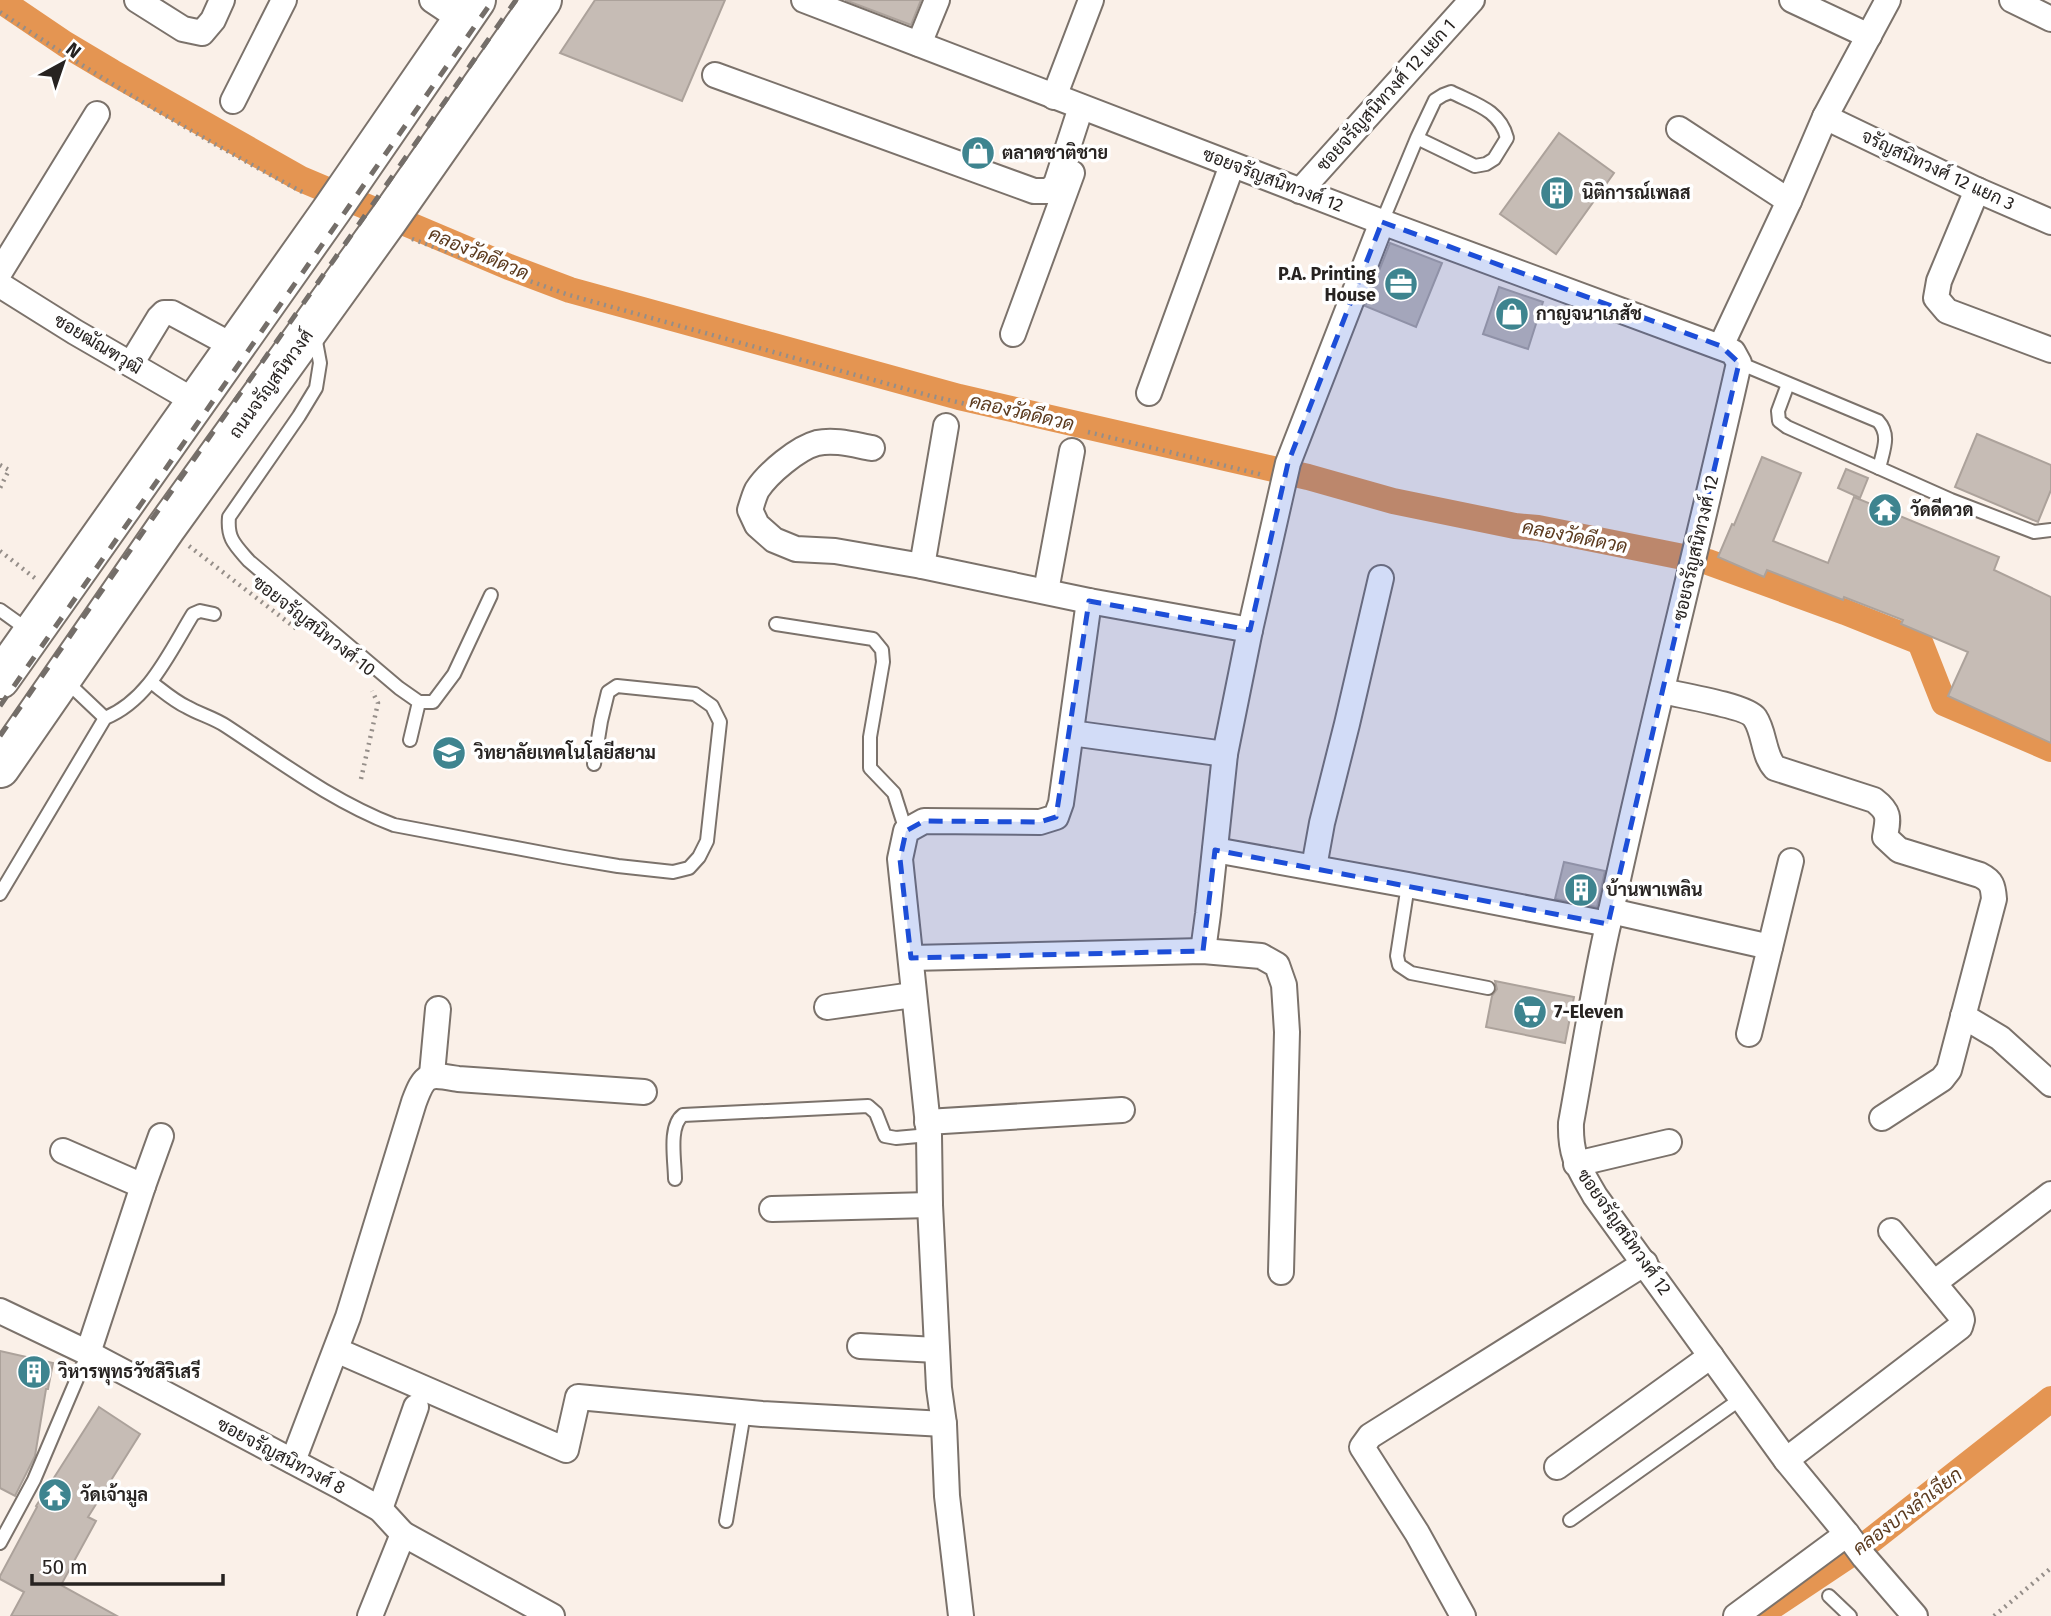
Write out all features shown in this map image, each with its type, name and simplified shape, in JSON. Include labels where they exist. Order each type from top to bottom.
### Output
[{"type":"main road","name":"ถนนจรัญสนิทวงศ์","points":[[0,768],[166,528],[313,325],[397,222],[542,0]]},
{"type":"main road","points":[[0,679],[235,347],[462,5]]},
{"type":"street","points":[[138,0],[183,29],[202,33],[213,20],[222,0]]},
{"type":"street","points":[[233,101],[284,0]]},
{"type":"street","name":"ซอยจรัญสนิทวงศ์ 12","points":[[804,0],[1300,191],[1733,352],[1739,363],[1609,918],[1571,1123],[1570,1144],[1576,1164],[1595,1196],[1786,1460],[1914,1616]]},
{"type":"street","points":[[919,44],[937,0]]},
{"type":"street","points":[[1054,97],[1091,0]]},
{"type":"street","name":"ซอยจรัญสนิทวงศ์ 12 แยก 1","points":[[1300,191],[1472,0]]},
{"type":"street","points":[[1792,0],[1869,36]]},
{"type":"street","points":[[1721,346],[1825,117],[1888,0]]},
{"type":"street","points":[[2012,0],[2051,19]]},
{"type":"street","points":[[715,75],[1034,191],[1049,191],[1056,184],[1088,110]]},
{"type":"street","points":[[1013,334],[1088,110]]},
{"type":"street","points":[[0,272],[97,114]]},
{"type":"street","name":"จรัญสนิทวงศ์ 12 แยก 3","points":[[1825,117],[1977,190],[2051,222]]},
{"type":"street","points":[[1679,129],[1789,201]]},
{"type":"street","points":[[1149,393],[1232,164]]},
{"type":"street","points":[[1977,190],[1938,281],[1936,298],[1947,311],[2051,350]]},
{"type":"street","points":[[1203,951],[1225,754],[1286,473],[1382,222]]},
{"type":"street","name":"ซอยฒัณฑวุฒิ","points":[[0,285],[196,402]]},
{"type":"street","points":[[131,364],[164,313],[172,313],[235,347]]},
{"type":"street","points":[[922,566],[946,426]]},
{"type":"street","points":[[1046,592],[1074,437]]},
{"type":"street","points":[[872,448],[841,442],[819,442],[799,450],[765,480],[756,492],[750,510],[757,526],[774,540],[796,549],[835,551],[922,566],[1090,601],[1250,629]]},
{"type":"street","points":[[1314,867],[1322,823],[1381,578]]},
{"type":"street","points":[[961,1616],[947,1496],[944,1424],[939,1388],[928,1128],[900,859],[906,831],[924,821],[1040,822],[1056,817],[1061,803],[1090,601]]},
{"type":"street","points":[[1662,691],[1744,710],[1756,720],[1770,762],[1776,768],[1874,800],[1884,808],[1888,819],[1885,837],[1892,846],[1980,874],[1993,886],[1994,899],[1949,1070],[1942,1079],[1882,1118]]},
{"type":"street","points":[[1071,733],[1225,754]]},
{"type":"street","points":[[1214,850],[1770,947]]},
{"type":"street","points":[[1749,1034],[1791,861]]},
{"type":"street","points":[[911,958],[1203,951],[1261,956],[1277,965],[1284,985],[1287,1032],[1281,1272]]},
{"type":"street","points":[[827,1007],[913,995]]},
{"type":"street","points":[[432,1074],[438,1009]]},
{"type":"street","points":[[1963,1016],[2000,1038],[2051,1084]]},
{"type":"street","points":[[293,1461],[336,1350],[414,1102],[424,1079],[432,1074],[458,1079],[643,1092]]},
{"type":"street","points":[[928,1128],[1122,1110]]},
{"type":"street","points":[[88,1353],[161,1136]]},
{"type":"street","points":[[1576,1164],[1668,1142]]},
{"type":"street","points":[[63,1151],[143,1186]]},
{"type":"street","points":[[1934,1283],[2051,1194]]},
{"type":"street","points":[[772,1209],[930,1205]]},
{"type":"street","points":[[1786,1460],[1960,1327],[1961,1316],[1891,1231]]},
{"type":"street","points":[[1463,1616],[1417,1533],[1362,1447],[1363,1443],[1370,1436],[1645,1263]]},
{"type":"street","name":"ซอยจรัญสนิทวงศ์ 8","points":[[0,1311],[88,1353],[380,1509],[404,1534],[513,1606],[552,1616]]},
{"type":"street","points":[[860,1346],[937,1350]]},
{"type":"street","points":[[336,1350],[566,1450],[578,1397],[744,1413],[944,1424]]},
{"type":"street","points":[[1557,1467],[1712,1356]]},
{"type":"street","points":[[380,1509],[416,1407]]},
{"type":"street","points":[[370,1616],[404,1534]]},
{"type":"street","points":[[1736,1616],[1854,1544]]},
{"type":"lane","points":[[1382,222],[1417,138],[1435,100],[1443,94],[1451,92],[1492,113],[1504,125],[1507,138],[1494,159],[1475,166],[1417,138]]},
{"type":"lane","points":[[313,325],[320,363],[316,388],[229,517],[228,530],[233,542],[249,561],[419,702],[433,702],[454,674],[491,595]]},
{"type":"lane","points":[[1739,363],[1878,421],[1884,428],[1886,437],[1878,468]]},
{"type":"lane","points":[[1788,384],[1778,411],[1779,421],[1787,427],[1951,500],[2034,532],[2051,530]]},
{"type":"lane","points":[[0,610],[33,633]]},
{"type":"lane","points":[[0,894],[105,718],[132,703],[151,682],[193,614],[200,611],[214,614]]},
{"type":"lane","points":[[776,624],[873,639],[881,650],[883,662],[870,737],[870,768],[894,793],[906,831]]},
{"type":"lane","points":[[63,678],[105,718]]},
{"type":"lane","points":[[151,682],[183,705],[223,724],[337,799],[394,825],[618,866],[673,872],[689,868],[699,857],[707,841],[720,722],[712,706],[695,694],[617,686],[608,692],[594,764]]},
{"type":"lane","points":[[410,740],[419,702]]},
{"type":"lane","points":[[1408,885],[1397,956],[1399,965],[1411,973],[1488,988]]},
{"type":"lane","points":[[675,1179],[674,1129],[677,1119],[683,1115],[868,1107],[876,1113],[885,1136],[896,1138],[928,1128]]},
{"type":"lane","points":[[0,1543],[34,1480],[88,1353]]},
{"type":"lane","points":[[1570,1520],[1742,1398]]},
{"type":"lane","points":[[726,1521],[744,1413]]},
{"type":"lane","points":[[1829,1596],[1850,1616]]},
{"type":"path","points":[[0,12],[99,77],[250,164],[333,196]]},
{"type":"path","points":[[397,222],[569,295],[1074,437],[1286,473]]},
{"type":"path","points":[[0,465],[9,470],[0,488]]},
{"type":"path","name":"ซอยจรัญสนิทวงศ์ 10","points":[[166,528],[306,637]]},
{"type":"path","points":[[0,551],[59,597]]},
{"type":"path","name":"ซอยจรัญสนิทวงศ์ 10","points":[[361,779],[378,703],[370,686]]},
{"type":"path","points":[[1994,1616],[2051,1568]]},
{"type":"highlighted area","points":[[1382,222],[1721,346],[1739,363],[1608,924],[1215,850],[1203,951],[911,958],[900,859],[906,831],[924,821],[1040,822],[1056,817],[1089,601],[1250,630],[1288,463]]},
{"type":"building","points":[[595,0],[725,0],[682,101],[560,53]]},
{"type":"building","points":[[845,0],[921,0],[911,25]]},
{"type":"building","name":"นิติการณ์เพลส","points":[[1559,133],[1614,173],[1556,254],[1500,214]]},
{"type":"building","name":"P.A. Printing House","points":[[1390,243],[1442,263],[1416,327],[1365,306]]},
{"type":"building","points":[[1499,287],[1543,302],[1528,349],[1483,334]]},
{"type":"building","points":[[1977,434],[2051,465],[2051,490],[2038,522],[1955,487]]},
{"type":"building","points":[[1762,457],[1801,473],[1773,541],[1828,563],[1854,497],[1999,557],[1994,570],[2051,597],[2051,743],[1948,696],[1968,652],[1901,624],[1903,620],[1844,597],[1843,600],[1767,570],[1764,577],[1718,557]]},
{"type":"building","points":[[1846,469],[1868,478],[1860,498],[1838,488]]},
{"type":"building","name":"บ้านพาเพลิน","points":[[1564,862],[1605,871],[1597,907],[1555,899]]},
{"type":"building","name":"7-Eleven","points":[[1495,981],[1574,997],[1565,1043],[1486,1027],[1492,996],[1497,989]]},
{"type":"building","points":[[0,1351],[53,1363],[35,1456],[15,1496],[0,1488]]},
{"type":"building","points":[[99,1407],[140,1434],[88,1517],[96,1521],[61,1585],[117,1616],[11,1616],[24,1592],[0,1579],[0,1576],[36,1506]]},
{"type":"waterway","name":"คลองวัดดีดวด","points":[[0,0],[112,72],[301,179],[570,290],[959,397],[1308,477],[1393,501],[1708,562],[1920,642],[1944,703],[2051,749]]},
{"type":"waterway","name":"คลองบางลำเจียก","points":[[1758,1616],[1869,1542],[2051,1399]]},
{"type":"railway","points":[[0,706],[493,0]]},
{"type":"railway","points":[[0,736],[516,0]]},
{"type":"place","name":"ตลาดชาติชาย","points":[[978,153]]},
{"type":"place","name":"นิติการณ์เพลส","points":[[1557,193]]},
{"type":"place","name":"P.A. Printing House","points":[[1401,284]]},
{"type":"place","name":"กาญจนาเภสัช","points":[[1512,314]]},
{"type":"place","name":"วัดดีดวด","points":[[1885,510]]},
{"type":"place","name":"วิทยาลัยเทคโนโลยีสยาม","points":[[449,753]]},
{"type":"place","name":"บ้านพาเพลิน","points":[[1581,890]]},
{"type":"place","name":"7-Eleven","points":[[1530,1012]]},
{"type":"place","name":"วิหารพุทธวัชสิริเสรี","points":[[34,1372]]},
{"type":"place","name":"วัดเจ้ามูล","points":[[55,1495]]}]
